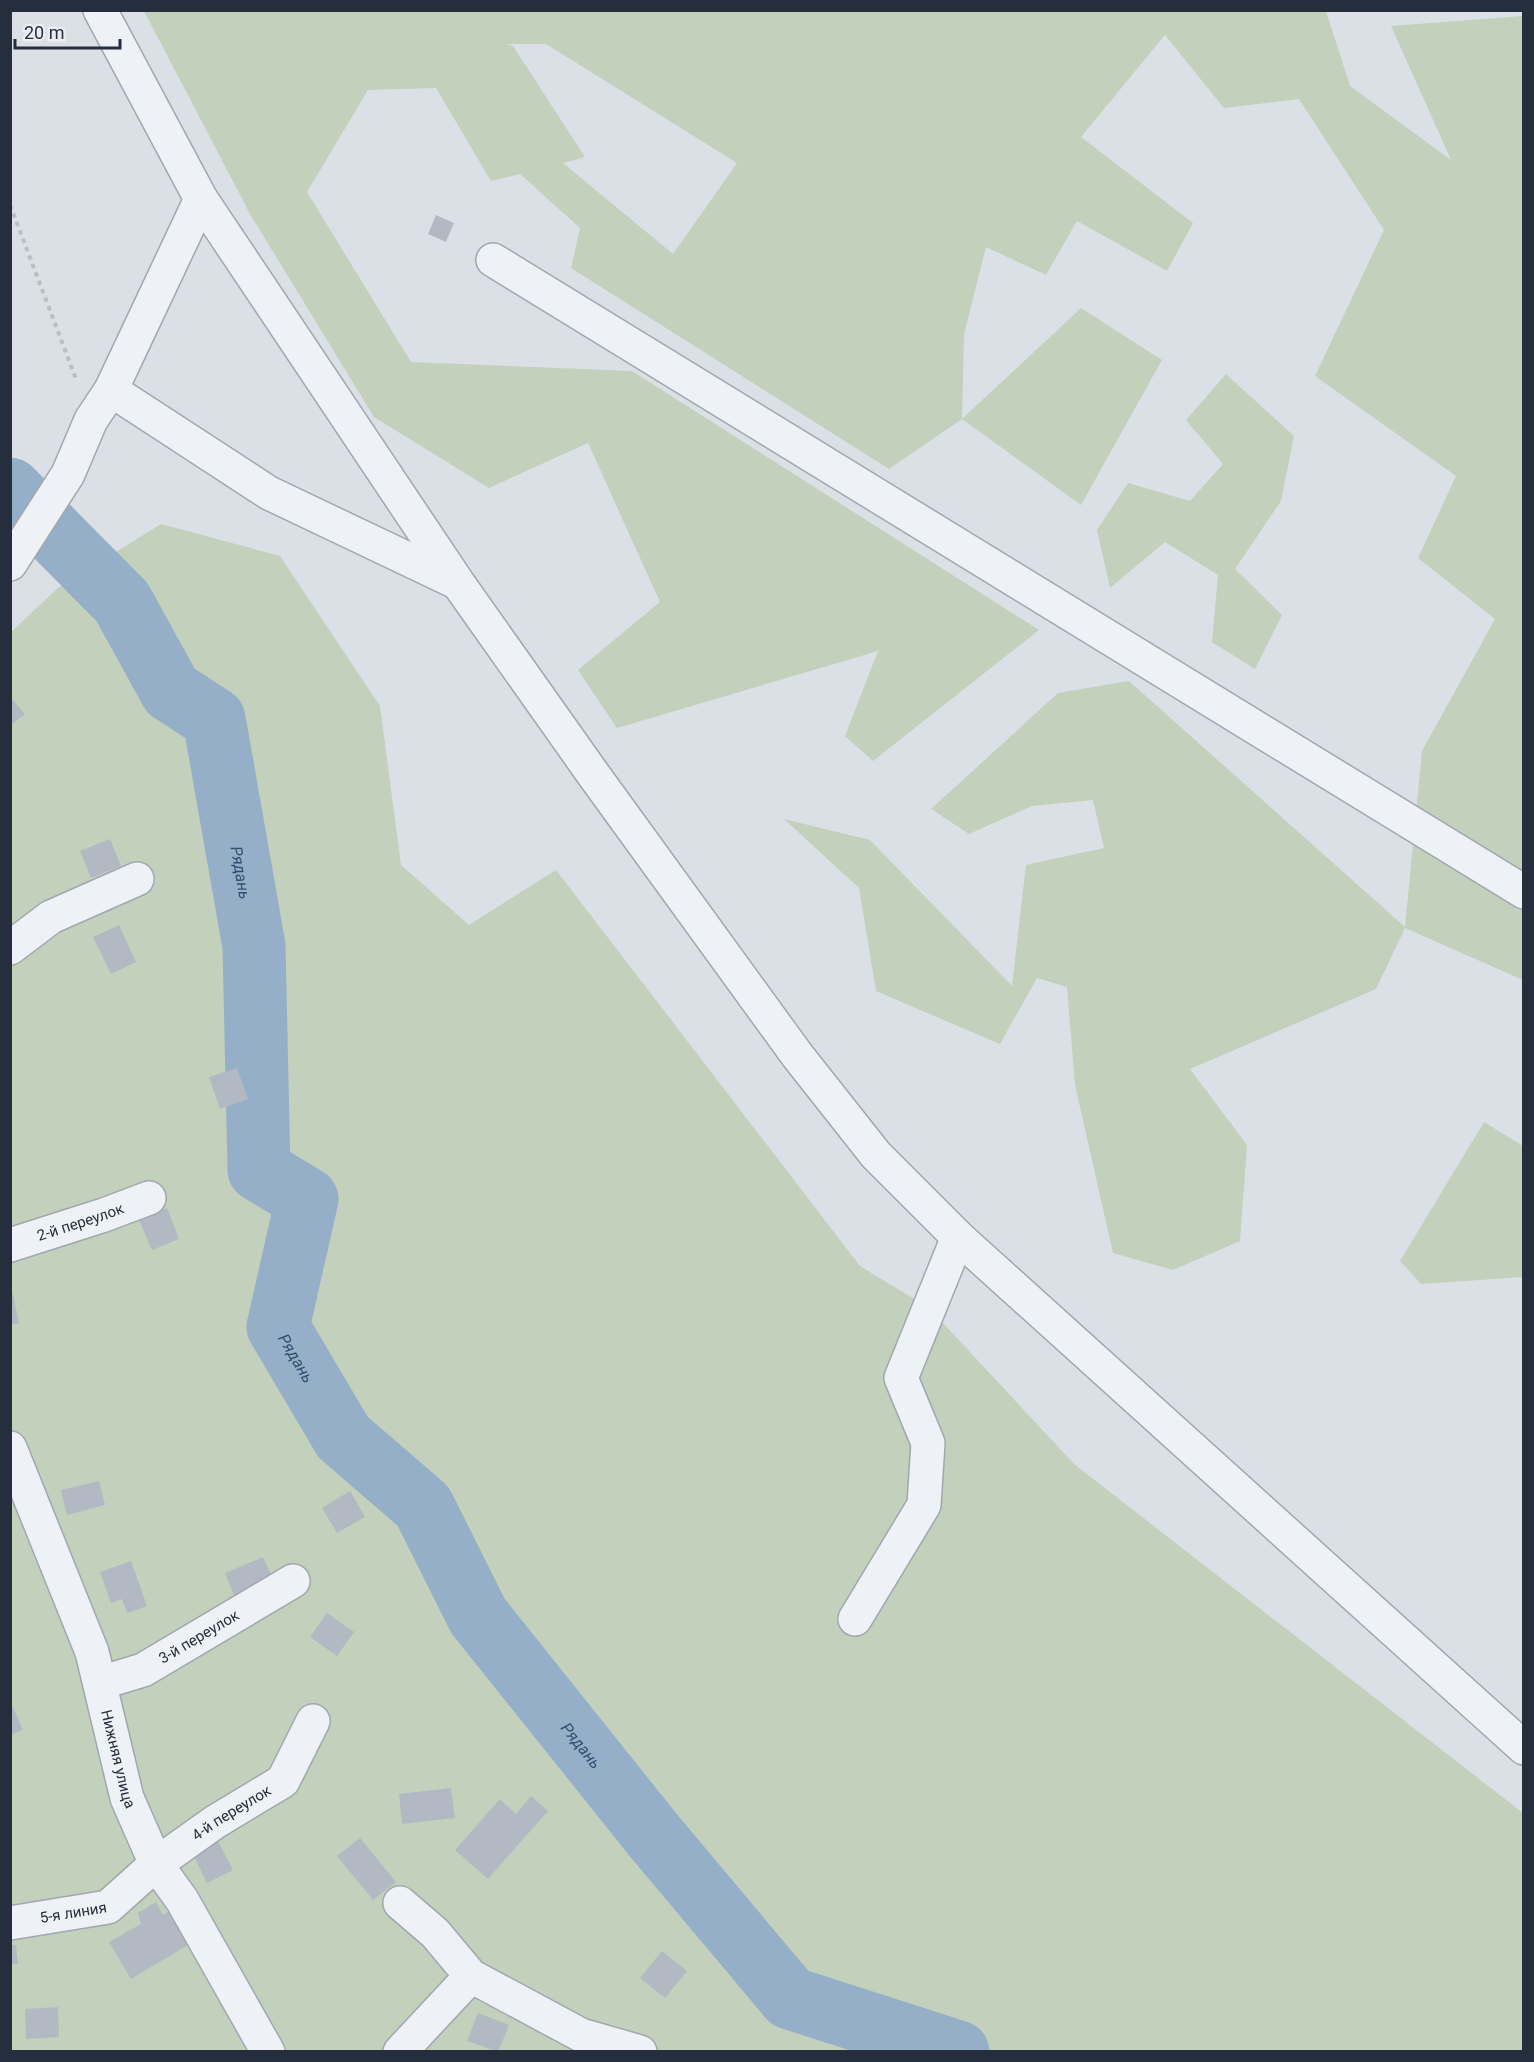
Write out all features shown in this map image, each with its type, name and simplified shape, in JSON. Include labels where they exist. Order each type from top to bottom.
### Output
[{"type":"street","points":[[100,10],[201,199],[458,583],[796,1055],[876,1155],[958,1237],[1524,1748]]},
{"type":"street","points":[[19,553],[68,474],[91,420],[111,390],[201,199]]},
{"type":"street","points":[[493,260],[1524,892]]},
{"type":"street","points":[[111,390],[269,493],[458,583]]},
{"type":"street","points":[[10,948],[51,917],[136,879]]},
{"type":"street","name":"2-й переулок","points":[[10,1245],[149,1198]]},
{"type":"street","points":[[855,1619],[924,1504],[928,1443],[901,1378],[958,1237]]},
{"type":"street","name":"Нижняя улица","points":[[10,1448],[92,1652],[127,1798],[156,1864],[182,1900],[268,2052]]},
{"type":"street","name":"3-й переулок","points":[[100,1683],[143,1670],[293,1581]]},
{"type":"street","name":"4-й переулок","points":[[156,1864],[215,1822],[283,1781],[313,1721]]},
{"type":"street","name":"5-я линия","points":[[10,1923],[108,1907],[156,1864]]},
{"type":"street","points":[[400,1903],[435,1934],[471,1976],[580,2035],[640,2052]]},
{"type":"street","points":[[400,2052],[471,1976]]},
{"type":"path","points":[[10,205],[91,420]]},
{"type":"green space","points":[[144,11],[1326,11],[1350,86],[1451,160],[1391,26],[1523,16],[1523,980],[1405,928],[1376,989],[1190,1069],[1247,1145],[1240,1241],[1173,1270],[1113,1253],[1075,1085],[1067,987],[1037,978],[1000,1044],[876,991],[859,888],[784,819],[870,840],[1012,986],[1026,865],[1104,848],[1093,800],[1032,806],[969,834],[931,809],[1058,693],[1129,681],[1405,927],[1422,751],[1495,619],[1418,558],[1456,476],[1315,376],[1384,230],[1299,99],[1224,108],[1165,35],[1081,137],[1193,223],[1167,271],[1077,221],[1046,275],[986,247],[964,334],[962,419],[889,469],[571,268],[580,228],[520,174],[491,181],[436,88],[368,90],[307,192],[411,362],[632,371],[1039,630],[873,761],[845,736],[878,651],[617,728],[578,670],[660,602],[588,443],[489,488],[374,417],[250,214]],"holes":[[[506,44],[546,44],[737,163],[673,254],[563,163],[585,157],[513,46]]]},
{"type":"green space","points":[[1081,308],[1162,360],[1081,505],[962,419]]},
{"type":"green space","points":[[1226,374],[1294,436],[1281,501],[1235,569],[1282,615],[1255,669],[1212,642],[1218,575],[1165,542],[1110,588],[1097,530],[1128,483],[1190,501],[1223,464],[1186,420]]},
{"type":"green space","points":[[161,524],[280,556],[380,706],[401,865],[469,925],[556,870],[860,1266],[929,1308],[1074,1464],[1523,1813],[1523,2051],[11,2052],[11,632],[58,588]]},
{"type":"green space","points":[[1484,1122],[1523,1146],[1523,1277],[1421,1284],[1400,1261]]},
{"type":"building","points":[[436,215],[454,223],[446,242],[428,234]]},
{"type":"building","points":[[10,697],[25,714],[10,726]]},
{"type":"building","points":[[110,839],[121,866],[91,878],[80,851]]},
{"type":"building","points":[[119,925],[136,962],[111,974],[93,937]]},
{"type":"building","points":[[237,1068],[248,1099],[220,1109],[209,1077]]},
{"type":"building","points":[[167,1208],[179,1239],[152,1250],[139,1220]]},
{"type":"building","points":[[13,1294],[19,1323],[10,1325],[10,1295]]},
{"type":"building","points":[[99,1481],[105,1505],[67,1515],[61,1490]]},
{"type":"building","points":[[350,1491],[365,1517],[337,1533],[322,1508]]},
{"type":"building","points":[[263,1557],[275,1584],[236,1601],[225,1573]]},
{"type":"building","points":[[131,1561],[147,1606],[127,1613],[122,1599],[111,1603],[100,1572]]},
{"type":"building","points":[[327,1613],[354,1632],[337,1656],[310,1637]]},
{"type":"building","points":[[10,1701],[23,1730],[10,1735]]},
{"type":"building","points":[[451,1788],[455,1818],[402,1824],[399,1794]]},
{"type":"building","points":[[531,1796],[548,1811],[488,1879],[455,1850],[500,1799],[516,1814]]},
{"type":"building","points":[[360,1838],[396,1882],[373,1900],[337,1856]]},
{"type":"building","points":[[218,1841],[233,1870],[207,1883],[193,1854]]},
{"type":"building","points":[[156,1902],[163,1915],[174,1909],[193,1942],[131,1979],[109,1942],[141,1924],[138,1913]]},
{"type":"building","points":[[10,1945],[16,1945],[18,1964],[10,1964]]},
{"type":"building","points":[[662,1951],[687,1971],[665,1998],[640,1978]]},
{"type":"building","points":[[58,2007],[59,2037],[26,2039],[25,2009]]},
{"type":"building","points":[[478,2013],[509,2025],[498,2052],[467,2041]]},
{"type":"waterway","name":"Рядань","points":[[10,489],[122,602],[171,691],[214,719],[254,946],[259,1170],[307,1199],[278,1327],[343,1437],[423,1506],[478,1616],[654,1836],[790,1998],[958,2052]]}]
